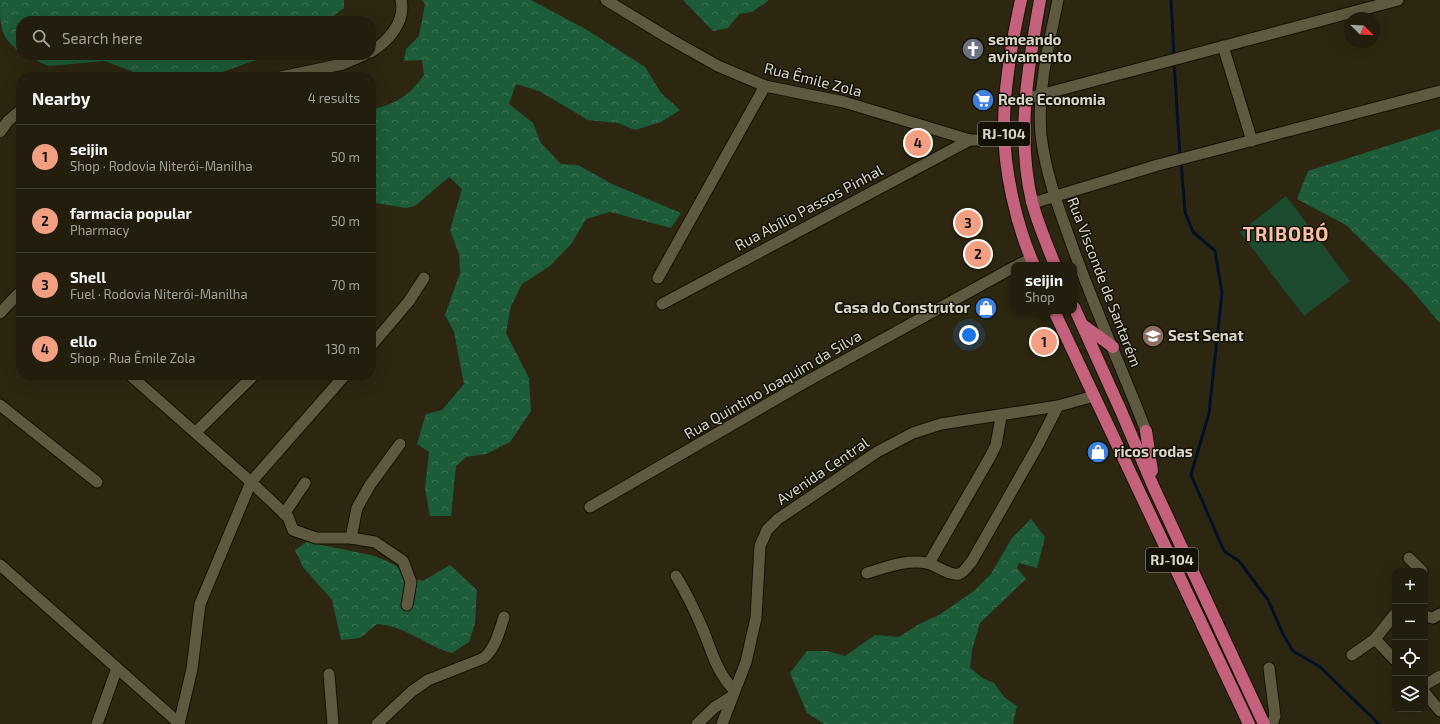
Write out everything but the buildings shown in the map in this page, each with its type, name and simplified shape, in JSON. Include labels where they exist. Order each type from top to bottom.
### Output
[{"type":"highway","name":"RJ-104","points":[[1021,0],[1009,61],[1004,126],[1008,174],[1017,216],[1032,262]]},
{"type":"highway","name":"RJ-104","points":[[1040,0],[1025,99],[1025,148],[1033,202],[1054,262]]},
{"type":"highway","name":"RJ-104","points":[[1055,314],[1249,724]]},
{"type":"highway","name":"RJ-104","points":[[1077,314],[1154,488],[1264,724]]},
{"type":"highway","points":[[1082,325],[1113,346]]},
{"type":"highway","points":[[1146,431],[1154,488]]},
{"type":"street","points":[[376,48],[389,37],[398,25],[403,6],[401,0]]},
{"type":"street","name":"Rua Êmile Zola","points":[[606,0],[718,66],[765,86],[844,102],[970,140],[1005,140]]},
{"type":"street","name":"Rua Visconde de Santarém","points":[[1058,0],[1041,96],[1041,135],[1054,195],[1084,282],[1113,346],[1146,431]]},
{"type":"street","points":[[1025,99],[1041,96],[1398,0]]},
{"type":"street","points":[[1223,46],[1252,141]]},
{"type":"street","points":[[305,72],[343,64],[352,60]]},
{"type":"street","points":[[658,278],[765,86]]},
{"type":"street","points":[[1033,202],[1158,165],[1440,91]]},
{"type":"street","points":[[0,132],[8,121],[16,114]]},
{"type":"street","name":"Rua Abílio Passos Pinhal","points":[[662,304],[970,140]]},
{"type":"street","name":"Rua Quintino Joaquim da Silva","points":[[590,507],[802,384],[1011,269]]},
{"type":"street","points":[[376,340],[389,326],[424,278]]},
{"type":"street","points":[[0,313],[16,296]]},
{"type":"street","points":[[136,380],[196,432],[288,517],[293,530],[316,538],[351,538],[375,542],[403,561],[411,582],[407,605]]},
{"type":"street","points":[[196,432],[249,380]]},
{"type":"street","points":[[0,565],[179,723],[192,669],[200,604],[251,482],[341,380]]},
{"type":"street","name":"Avenida Central","points":[[722,724],[732,694],[746,662],[756,618],[760,546],[767,530],[778,520],[830,482],[877,452],[913,433],[941,424],[1001,417],[1058,406],[1094,396]]},
{"type":"street","points":[[0,406],[97,482]]},
{"type":"street","points":[[867,573],[914,561],[929,563],[952,573],[958,574],[963,572],[972,561],[1038,445],[1058,406]]},
{"type":"street","points":[[929,563],[996,445],[1001,417]]},
{"type":"street","points":[[351,538],[357,508],[370,485],[400,444]]},
{"type":"street","points":[[284,514],[305,483]]},
{"type":"street","points":[[1409,558],[1419,568]]},
{"type":"street","points":[[676,576],[690,600],[719,669],[732,694],[697,724]]},
{"type":"street","points":[[1428,617],[1433,618],[1440,614]]},
{"type":"street","points":[[376,724],[410,692],[428,680],[484,658],[494,647],[504,617]]},
{"type":"street","points":[[1352,654],[1375,639],[1392,618]]},
{"type":"street","points":[[1375,639],[1392,657]]},
{"type":"street","points":[[97,724],[117,668]]},
{"type":"street","points":[[1269,668],[1275,716],[1272,724]]},
{"type":"street","points":[[329,674],[333,724]]},
{"type":"street","points":[[1428,684],[1440,676]]},
{"type":"street","points":[[1428,697],[1440,711]]},
{"type":"green space","points":[[0,0],[344,0],[344,8],[334,16],[16,16],[16,49],[5,36],[0,18]]},
{"type":"green space","points":[[422,0],[531,0],[587,30],[645,67],[661,93],[680,110],[661,122],[635,130],[618,123],[588,120],[539,91],[516,84],[509,104],[533,123],[541,143],[561,164],[578,165],[612,184],[681,213],[671,228],[610,212],[586,219],[572,243],[550,266],[522,284],[511,306],[506,333],[529,378],[531,411],[510,442],[486,454],[466,457],[456,466],[451,516],[430,516],[425,488],[429,452],[417,444],[426,414],[442,410],[464,384],[454,332],[445,315],[460,273],[459,254],[450,230],[462,189],[449,177],[415,206],[405,208],[376,203],[376,108],[388,105],[402,98],[419,82],[424,75],[422,60],[404,61],[406,49],[419,36],[425,4]]},
{"type":"green space","points":[[683,0],[769,0],[752,12],[739,14],[728,28],[713,31]]},
{"type":"green space","points":[[35,60],[256,60],[222,72],[134,72],[105,61],[48,66]]},
{"type":"green space","points":[[1440,129],[1440,323],[1409,287],[1346,225],[1297,199],[1308,171]]},
{"type":"green space","points":[[1286,196],[1350,281],[1304,316],[1240,232]]},
{"type":"green space","points":[[1031,519],[1045,537],[1037,568],[1019,563],[1017,568],[1026,579],[980,623],[972,650],[970,668],[984,679],[994,683],[1004,697],[1017,706],[1013,724],[824,724],[807,713],[790,673],[807,651],[828,651],[845,656],[875,635],[899,637],[919,624],[939,615],[974,591],[991,574],[1012,538]]},
{"type":"green space","points":[[307,542],[375,556],[395,565],[408,577],[423,581],[450,565],[477,590],[475,623],[469,642],[452,653],[433,646],[407,632],[377,624],[360,638],[341,640],[332,600],[303,567],[295,550]]},
{"type":"waterway","points":[[1171,0],[1174,56]]},
{"type":"waterway","points":[[1174,62],[1180,156]]},
{"type":"waterway","points":[[1181,161],[1185,212],[1193,232],[1215,251],[1222,293],[1209,413],[1191,475],[1224,551],[1239,561],[1268,600],[1283,634],[1293,651],[1320,667],[1379,724]]},
{"type":"place","name":"semeando avivamento","points":[[973,49]]},
{"type":"place","name":"Rede Economia","points":[[983,100]]},
{"type":"place","name":"ello","points":[[918,143]]},
{"type":"place","name":"Shell","points":[[968,223]]},
{"type":"place","name":"farmacia popular","points":[[978,254]]},
{"type":"place","name":"Casa do Construtor","points":[[986,308]]},
{"type":"place","name":"Sest Senat","points":[[1153,336]]},
{"type":"place","name":"seijin","points":[[1044,342]]},
{"type":"place","name":"ricos rodas","points":[[1098,452]]},
{"type":"district","name":"TRIBOBÓ","points":[[1286,234]]}]
